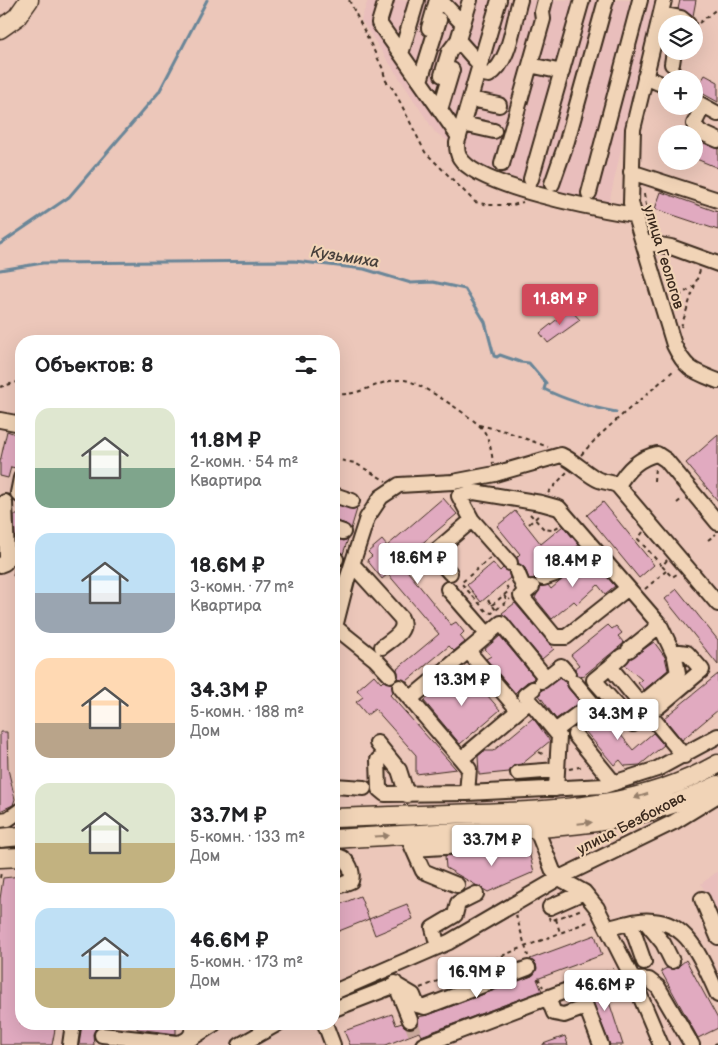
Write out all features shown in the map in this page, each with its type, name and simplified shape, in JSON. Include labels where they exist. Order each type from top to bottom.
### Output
[{"type":"main road","points":[[0,30],[17,18],[30,0]]},
{"type":"main road","points":[[340,818],[532,811],[599,805],[676,785],[718,764]]},
{"type":"main road","points":[[340,839],[410,841],[634,817],[667,808],[718,785]]},
{"type":"main road","points":[[0,838],[15,837]]},
{"type":"main road","points":[[1,865],[15,859]]},
{"type":"street","points":[[386,0],[379,24],[440,110],[461,131],[494,131]]},
{"type":"street","points":[[401,54],[417,0]]},
{"type":"street","points":[[422,47],[439,0],[463,24]]},
{"type":"street","points":[[440,110],[449,52],[458,40],[470,0]]},
{"type":"street","points":[[499,0],[457,143],[459,157],[467,165],[494,180],[535,194],[581,206],[640,215]]},
{"type":"street","points":[[458,40],[479,69],[489,75],[498,70],[505,54],[520,0]]},
{"type":"street","points":[[502,164],[543,19],[542,12],[545,0]]},
{"type":"street","points":[[531,179],[582,0]]},
{"type":"street","points":[[552,184],[567,141],[606,0]]},
{"type":"street","points":[[589,193],[640,0]]},
{"type":"street","points":[[662,7],[673,15]]},
{"type":"street","name":"улица Геологов","points":[[662,7],[633,128],[635,173],[643,242],[674,345],[682,362]]},
{"type":"street","points":[[420,81],[439,20]]},
{"type":"street","points":[[530,65],[562,72]]},
{"type":"street","points":[[646,76],[658,82]]},
{"type":"street","points":[[471,99],[499,105]]},
{"type":"street","points":[[703,106],[718,114]]},
{"type":"street","points":[[696,115],[694,124],[700,132],[718,140]]},
{"type":"street","points":[[635,173],[718,200]]},
{"type":"street","points":[[643,242],[671,247],[718,264]]},
{"type":"street","points":[[682,362],[690,370],[715,380],[718,366]]},
{"type":"street","points":[[0,420],[15,423]]},
{"type":"street","points":[[618,486],[623,476],[638,461],[657,454],[666,460],[718,523]]},
{"type":"street","points":[[340,607],[366,518],[381,497],[394,488],[399,485],[453,482],[495,474],[561,455],[575,462],[597,480],[613,482],[618,486],[718,604]]},
{"type":"street","points":[[453,482],[454,498],[533,586]]},
{"type":"street","points":[[454,498],[474,492],[559,508],[660,625],[672,651],[678,673],[633,724],[594,680],[660,625]]},
{"type":"street","points":[[340,497],[352,501]]},
{"type":"street","points":[[0,565],[5,563],[7,558],[5,502]]},
{"type":"street","points":[[450,573],[436,558],[437,550],[472,520]]},
{"type":"street","points":[[580,558],[533,586],[521,596],[555,637],[566,638],[632,592]]},
{"type":"street","points":[[353,565],[401,618],[404,624],[403,629],[382,647]]},
{"type":"street","points":[[448,589],[488,635]]},
{"type":"street","points":[[410,699],[501,624],[538,687],[558,736],[556,789]]},
{"type":"street","points":[[340,631],[375,659],[390,675]]},
{"type":"street","points":[[468,651],[518,710]]},
{"type":"street","points":[[649,708],[702,670],[687,652],[672,651]]},
{"type":"street","points":[[461,758],[518,710],[538,687],[561,666],[591,702],[555,731]]},
{"type":"street","points":[[610,667],[649,708],[684,756]]},
{"type":"street","points":[[400,687],[469,769],[467,794]]},
{"type":"street","points":[[576,735],[614,783]]},
{"type":"street","points":[[378,760],[379,789],[385,794],[467,794],[604,786],[670,763],[718,736]]},
{"type":"street","points":[[377,743],[400,770],[407,795]]},
{"type":"street","points":[[670,763],[676,785]]},
{"type":"street","points":[[518,773],[557,770]]},
{"type":"street","points":[[340,786],[364,788]]},
{"type":"street","name":"улица Безбокова","points":[[340,989],[438,947],[559,878],[674,822],[718,795]]},
{"type":"street","points":[[0,820],[8,819],[15,814]]},
{"type":"street","points":[[536,828],[553,871],[559,878],[584,892],[597,908],[633,979],[661,1045]]},
{"type":"street","points":[[456,885],[424,871],[410,841],[492,844]]},
{"type":"street","points":[[340,857],[346,861],[352,876],[351,881],[341,885]]},
{"type":"street","points":[[553,913],[584,892]]},
{"type":"street","points":[[438,947],[433,928],[455,915],[458,903],[476,894]]},
{"type":"street","points":[[702,900],[718,937]]},
{"type":"street","points":[[608,928],[646,921],[664,923],[683,933],[693,945],[718,995]]},
{"type":"street","points":[[646,921],[663,943],[672,961]]},
{"type":"street","points":[[631,925],[644,962]]},
{"type":"street","points":[[396,985],[410,993],[417,1005],[425,1008],[528,961]]},
{"type":"street","points":[[389,968],[410,1020]]},
{"type":"street","points":[[633,979],[650,980],[658,987],[692,1045]]},
{"type":"street","points":[[340,1007],[396,985]]},
{"type":"street","points":[[419,1041],[573,988],[580,991],[601,1045]]},
{"type":"street","points":[[548,998],[554,1013],[559,1015],[586,1007]]},
{"type":"street","points":[[70,1045],[72,1030]]},
{"type":"street","points":[[186,1041],[193,1030]]},
{"type":"street","points":[[102,1035],[177,1043],[186,1041],[204,1030]]},
{"type":"street","points":[[240,1045],[266,1030]]},
{"type":"street","points":[[327,1030],[333,1045]]},
{"type":"path","points":[[349,0],[382,67],[386,81],[394,90],[424,152],[444,173],[476,202],[489,206],[513,205],[527,200],[535,194]]},
{"type":"path","points":[[703,19],[718,8]]},
{"type":"path","points":[[635,173],[640,215]]},
{"type":"path","points":[[674,345],[704,260]]},
{"type":"path","points":[[663,307],[695,285]]},
{"type":"path","points":[[544,499],[600,434],[641,401],[682,362]]},
{"type":"path","points":[[340,395],[347,396],[386,381],[406,380],[459,408],[484,430],[491,448],[495,474]]},
{"type":"path","points":[[0,387],[15,383]]},
{"type":"path","points":[[479,425],[546,445],[554,456]]},
{"type":"path","points":[[340,460],[355,463],[380,476],[394,488]]},
{"type":"path","points":[[518,499],[544,529],[552,530],[569,518]]},
{"type":"path","points":[[708,540],[718,532]]},
{"type":"path","points":[[639,535],[638,539],[672,578],[674,576]]},
{"type":"path","points":[[500,550],[461,582],[484,611],[492,613],[501,606],[508,600],[504,595]]},
{"type":"path","points":[[632,592],[666,571]]},
{"type":"path","points":[[492,605],[508,591],[506,585]]},
{"type":"path","points":[[488,600],[500,611]]},
{"type":"path","points":[[501,606],[504,609]]},
{"type":"path","points":[[0,878],[1,865]]},
{"type":"path","points":[[553,913],[560,933]]},
{"type":"path","points":[[516,915],[528,961]]},
{"type":"path","points":[[410,993],[525,945],[590,922],[589,918]]},
{"type":"path","points":[[596,976],[605,972]]},
{"type":"path","points":[[714,1045],[718,1042]]},
{"type":"shaded area","points":[[368,0],[655,0],[609,203],[574,198],[486,168],[435,132],[361,20]]},
{"type":"shaded area","points":[[718,871],[718,913],[701,884]]},
{"type":"building","points":[[680,0],[696,0],[693,15],[678,9]]},
{"type":"building","points":[[705,75],[718,82],[718,102],[703,94],[703,78]]},
{"type":"building","points":[[703,142],[718,149],[718,168],[703,162]]},
{"type":"building","points":[[661,192],[718,212],[718,230],[655,209]]},
{"type":"building","points":[[570,309],[580,320],[548,343],[540,333]]},
{"type":"building","points":[[7,431],[15,434],[15,468],[11,467],[8,478],[0,476],[0,462]]},
{"type":"building","points":[[718,435],[718,501],[686,463]]},
{"type":"building","points":[[443,498],[457,514],[400,562],[451,625],[456,622],[464,632],[460,636],[465,642],[454,651],[449,646],[407,681],[398,679],[397,669],[439,634],[388,574],[382,579],[367,560],[372,556],[368,552],[382,540],[387,546]]},
{"type":"building","points":[[603,502],[654,565],[639,578],[587,515]]},
{"type":"building","points":[[340,505],[357,509],[351,529],[346,524],[340,522]]},
{"type":"building","points":[[515,511],[541,544],[563,526],[579,545],[554,564],[551,560],[537,572],[535,579],[529,579],[525,568],[518,563],[517,557],[520,554],[497,526]]},
{"type":"building","points":[[348,539],[343,554],[340,552],[340,540],[344,541]]},
{"type":"building","points":[[590,557],[615,586],[605,594],[598,585],[577,604],[574,601],[552,619],[535,598],[541,586],[548,585],[551,589],[572,571],[584,566]]},
{"type":"building","points":[[493,563],[500,571],[503,568],[508,571],[510,578],[481,602],[467,585]]},
{"type":"building","points":[[677,589],[718,640],[718,665],[665,599]]},
{"type":"building","points":[[515,603],[554,649],[542,659],[502,613]]},
{"type":"building","points":[[608,625],[612,629],[616,626],[622,633],[618,636],[624,643],[582,677],[576,675],[575,668],[579,665],[571,655]]},
{"type":"building","points":[[500,636],[534,677],[533,680],[527,682],[515,693],[486,659],[491,656],[485,649]]},
{"type":"building","points":[[654,642],[665,657],[668,670],[644,690],[638,683],[642,680],[625,665],[630,659]]},
{"type":"building","points":[[457,673],[468,687],[475,681],[500,710],[460,744],[424,701]]},
{"type":"building","points":[[718,674],[718,710],[682,740],[664,718]]},
{"type":"building","points":[[374,675],[381,683],[383,681],[392,683],[393,692],[390,695],[456,769],[416,774],[416,755],[375,709],[367,715],[356,702],[363,697],[357,690]]},
{"type":"building","points":[[560,678],[566,682],[568,688],[579,701],[578,704],[556,719],[539,695],[542,690]]},
{"type":"building","points":[[600,709],[633,750],[653,733],[664,745],[640,765],[625,766],[620,760],[614,765],[579,724],[588,714],[593,712],[594,714]]},
{"type":"building","points":[[533,718],[550,741],[522,764],[513,766],[509,772],[479,775],[478,756],[484,751],[493,751]]},
{"type":"building","points":[[0,732],[7,732],[8,769],[15,799],[13,805],[0,811]]},
{"type":"building","points":[[528,848],[534,872],[488,892],[446,868],[445,856]]},
{"type":"building","points":[[15,877],[15,1030],[55,1030],[52,1045],[0,1045],[0,899],[3,878]]},
{"type":"building","points":[[360,896],[369,919],[340,931],[340,904]]},
{"type":"building","points":[[407,904],[413,919],[375,935],[369,919]]},
{"type":"building","points":[[595,935],[602,955],[537,979],[542,991],[421,1036],[419,1032],[386,1045],[350,1045],[344,1031],[392,1014],[396,1025],[402,1023],[405,1027],[413,1028],[417,1025],[418,1017],[428,1015],[532,976],[537,969],[536,964],[530,959]]},
{"type":"building","points":[[686,960],[718,1019],[718,1028],[698,1038],[661,971],[667,968],[675,969]]},
{"type":"building","points":[[602,980],[623,1045],[610,1045],[586,985]]},
{"type":"building","points":[[81,1030],[95,1030],[93,1034],[94,1045],[79,1045]]},
{"type":"building","points":[[145,1030],[176,1030],[176,1034]]},
{"type":"building","points":[[565,1036],[568,1045],[543,1045],[543,1044]]},
{"type":"waterway","name":"Кузьмиха","points":[[0,244],[69,197],[159,92],[207,0]]},
{"type":"waterway","name":"Кузьмиха","points":[[0,270],[43,263],[294,261],[364,269],[411,283],[433,282],[465,289],[485,322],[494,356],[500,355],[529,363],[546,383],[544,389],[561,397],[616,412]]},
{"type":"tunnel","points":[[410,1020],[415,1033]]}]
